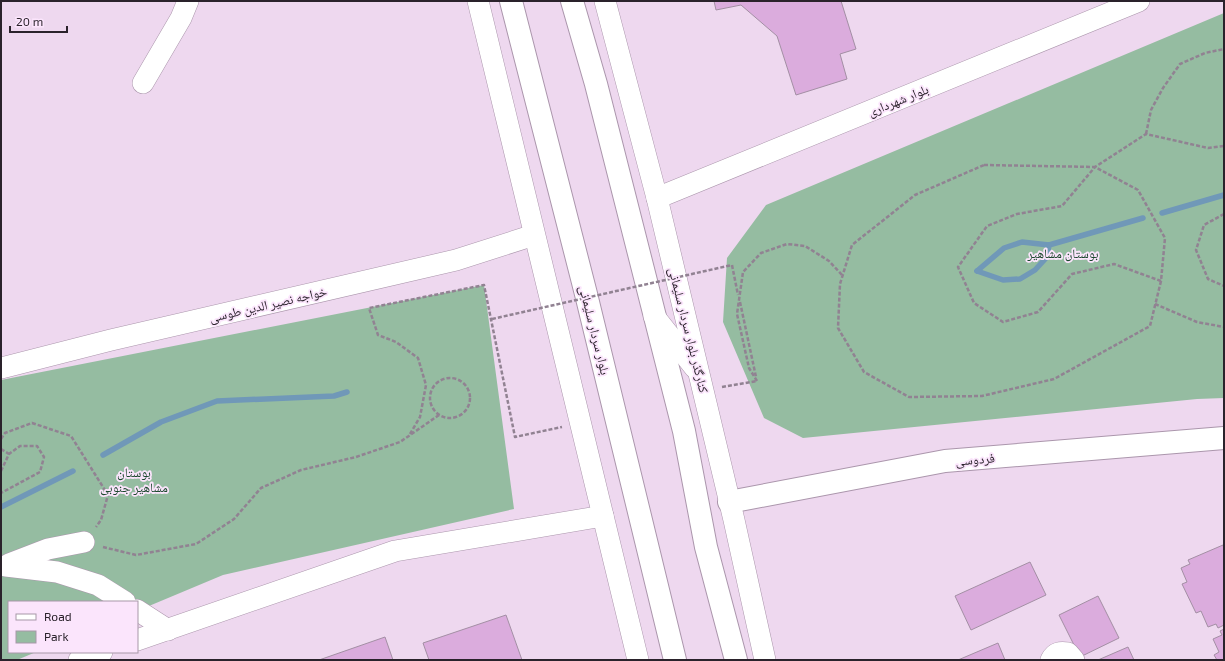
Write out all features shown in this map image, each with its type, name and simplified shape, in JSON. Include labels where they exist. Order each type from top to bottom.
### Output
[{"type":"main road","name":"بلوار سردار سلیمانی","points":[[511,1],[586,294],[675,660]]},
{"type":"main road","points":[[572,1],[596,84],[684,431],[706,547],[736,660]]},
{"type":"main road","name":"فردوسی","points":[[729,502],[945,461],[1224,438]]},
{"type":"street","points":[[143,83],[181,18],[188,1]]},
{"type":"street","points":[[478,1],[638,660]]},
{"type":"street","name":"کنارگذر بلوار سردار سلیمانی","points":[[605,1],[657,198],[765,660]]},
{"type":"street","name":"بلوار شهرداری","points":[[657,198],[1139,1]]},
{"type":"street","name":"خواجه نصیر الدین طوسی","points":[[1,368],[111,340],[456,260],[534,235]]},
{"type":"street","points":[[654,315],[701,382]]},
{"type":"street","points":[[138,640],[395,551],[603,516]]},
{"type":"street","points":[[4,566],[48,549],[84,542]]},
{"type":"street","points":[[4,566],[57,572],[98,585],[123,601]]},
{"type":"street","points":[[138,611],[168,630]]},
{"type":"street","points":[[1051,660],[1053,656],[1060,652],[1068,653],[1074,660]]},
{"type":"street","points":[[79,660],[99,653]]},
{"type":"path","points":[[1146,134],[1150,110],[1180,64],[1205,53],[1224,49]]},
{"type":"path","points":[[1161,281],[1114,264],[1072,274],[1038,312],[1003,322],[974,303],[958,267],[987,226],[1017,214],[1062,206],[1095,167],[1146,134],[1208,148],[1224,146]]},
{"type":"path","points":[[984,165],[1095,167],[1138,190],[1165,238],[1161,281],[1150,326],[1054,379],[982,396],[909,397],[864,372],[838,328],[840,284],[852,245],[915,195],[984,165]]},
{"type":"path","points":[[1224,214],[1204,225],[1196,250],[1208,279],[1224,286]]},
{"type":"path","points":[[757,382],[749,368],[737,314],[743,272],[761,253],[787,244],[805,246],[829,261],[843,276]]},
{"type":"path","points":[[492,318],[732,265],[757,382]]},
{"type":"path","points":[[409,436],[420,417],[426,385],[418,358],[396,342],[378,335],[369,308],[484,285],[492,318],[515,437],[580,423]]},
{"type":"path","points":[[1155,304],[1197,322],[1224,328]]},
{"type":"path","points":[[450,378],[458,380],[464,384],[468,391],[470,398],[468,407],[463,414],[455,418],[447,418],[439,415],[430,404],[432,389],[436,383],[442,380],[450,378]]},
{"type":"path","points":[[701,382],[757,382]]},
{"type":"path","points":[[1,439],[5,433],[32,423],[72,436],[108,495],[101,520],[84,542],[136,555],[196,544],[234,518],[261,488],[301,470],[356,457],[400,442],[439,415]]},
{"type":"path","points":[[1,471],[9,454],[20,446],[37,446],[44,457],[40,472],[1,493]]},
{"type":"path","points":[[1,449],[9,454]]},
{"type":"green space","name":"بوستان مشاهیر","points":[[1224,13],[1224,398],[1197,399],[803,438],[764,418],[723,322],[727,258],[766,205]]},
{"type":"green space","name":"بوستان مشاهیر جنوبی","points":[[484,285],[514,509],[223,575],[138,611],[138,601],[8,601],[8,653],[34,653],[17,660],[1,660],[1,380]]},
{"type":"building","points":[[714,1],[841,1],[856,49],[840,54],[847,79],[796,95],[777,36],[741,5],[716,10]]},
{"type":"building","points":[[1223,545],[1224,625],[1218,628],[1216,624],[1208,627],[1201,611],[1196,613],[1182,584],[1187,582],[1181,568],[1190,564],[1188,560]]},
{"type":"building","points":[[1030,562],[1046,595],[971,630],[955,596]]},
{"type":"building","points":[[1098,596],[1119,638],[1080,657],[1059,615]]},
{"type":"building","points":[[506,615],[522,660],[429,660],[423,643]]},
{"type":"building","points":[[1224,629],[1224,660],[1217,660],[1214,655],[1219,652],[1213,639],[1222,635],[1220,631]]},
{"type":"building","points":[[385,637],[393,660],[319,660]]},
{"type":"building","points":[[998,643],[1005,660],[958,660]]},
{"type":"building","points":[[1128,647],[1134,660],[1098,660]]},
{"type":"waterway","points":[[1162,213],[1224,195]]},
{"type":"waterway","points":[[977,271],[1004,248],[1022,242],[1049,245],[1143,218]]},
{"type":"waterway","points":[[977,271],[1003,280],[1020,279],[1035,270],[1047,257],[1049,245]]},
{"type":"waterway","points":[[103,455],[161,422],[217,401],[334,396],[347,392]]},
{"type":"waterway","points":[[1,507],[73,471]]}]
